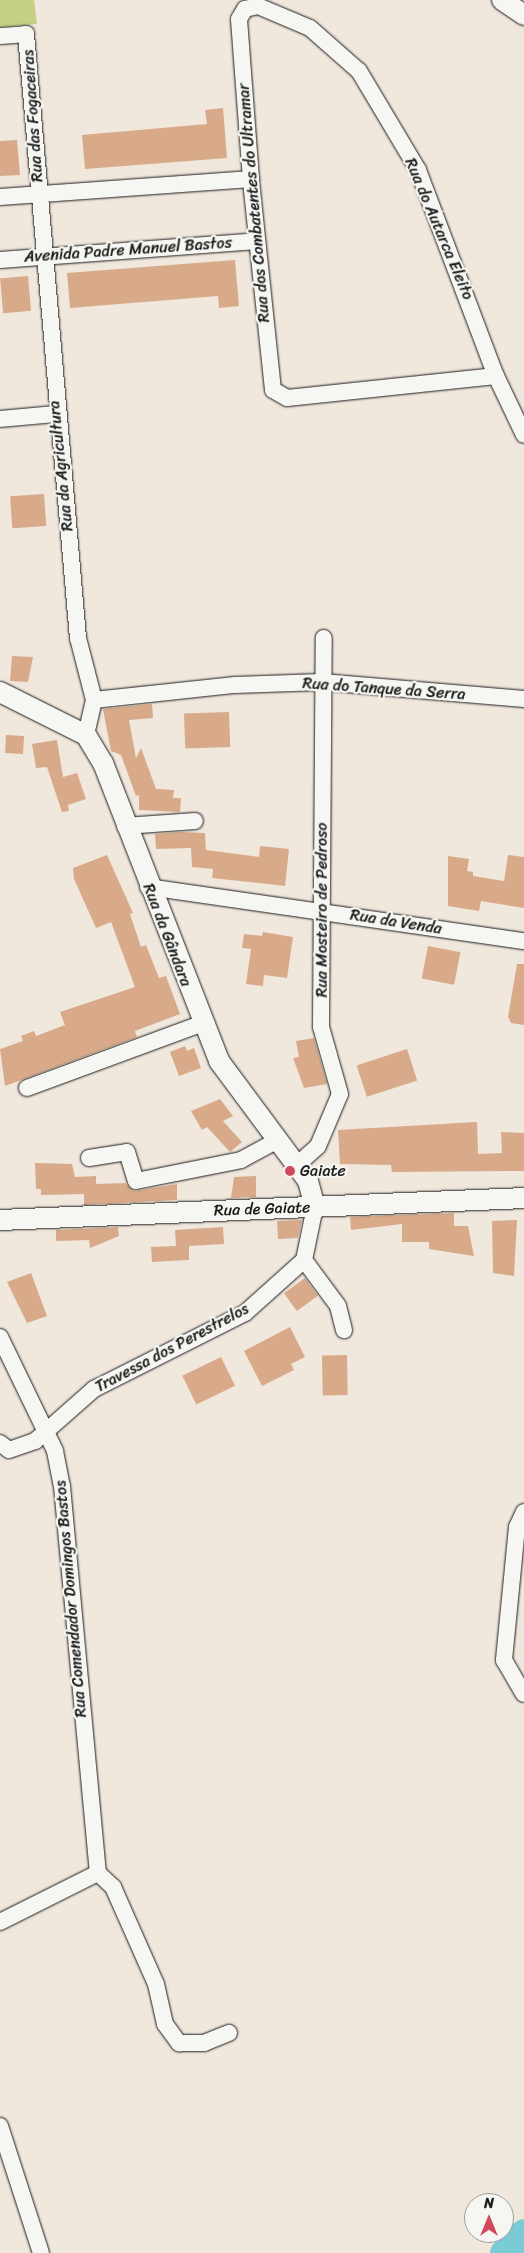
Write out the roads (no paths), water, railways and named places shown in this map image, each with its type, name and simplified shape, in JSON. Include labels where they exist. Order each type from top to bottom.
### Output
[{"type":"main road","points":[[502,0],[524,15]]},
{"type":"main road","points":[[0,692],[86,735]]},
{"type":"main road","name":"Rua da Gândara","points":[[86,735],[102,763],[200,1024],[238,1091],[278,1140],[308,1182],[315,1207]]},
{"type":"main road","name":"Rua de Gaiate","points":[[0,1220],[524,1198]]},
{"type":"street","name":"Rua do Autarca Eleito","points":[[245,9],[258,6],[310,28],[359,71],[418,170],[496,376],[524,435]]},
{"type":"street","name":"Rua dos Combatentes do Ultramar","points":[[245,9],[239,19],[251,179],[270,382],[277,396],[496,376]]},
{"type":"street","name":"Rua das Fogaceiras","points":[[0,36],[26,34],[39,194]]},
{"type":"street","points":[[0,197],[251,179]]},
{"type":"street","name":"Rua da Agricultura","points":[[39,194],[56,414],[78,638],[94,700],[86,735]]},
{"type":"street","name":"Avenida Padre Manuel Bastos","points":[[0,260],[257,241]]},
{"type":"street","points":[[0,418],[56,414]]},
{"type":"street","name":"Rua Mosteiro de Pedroso","points":[[297,1165],[318,1146],[340,1094],[321,1027],[322,682],[324,638]]},
{"type":"street","name":"Rua do Tanque da Serra","points":[[94,700],[235,685],[322,682],[524,699]]},
{"type":"street","points":[[125,826],[195,821]]},
{"type":"street","name":"Rua da Venda","points":[[148,887],[524,941]]},
{"type":"street","points":[[27,1088],[200,1024]]},
{"type":"street","points":[[89,1158],[127,1152],[136,1181],[241,1160],[278,1140]]},
{"type":"street","points":[[315,1207],[304,1260],[338,1306],[344,1330]]},
{"type":"street","name":"Travessa dos Perestrelos","points":[[45,1434],[61,1414],[94,1388],[245,1313],[304,1260]]},
{"type":"street","name":"Rua Comendador Domingos Bastos","points":[[0,1337],[45,1434],[55,1451],[62,1486],[98,1873]]},
{"type":"street","points":[[0,1443],[9,1450],[45,1434]]},
{"type":"street","points":[[524,1512],[517,1527],[504,1660],[524,1694]]},
{"type":"street","points":[[0,1922],[98,1873],[113,1887],[156,1984],[165,2024],[180,2043],[204,2042],[229,2033]]},
{"type":"street","points":[[0,2126],[42,2253]]},
{"type":"waterway","points":[[504,2253],[524,2233]]},
{"type":"place","name":"Gaiate","points":[[290,1171]]}]
